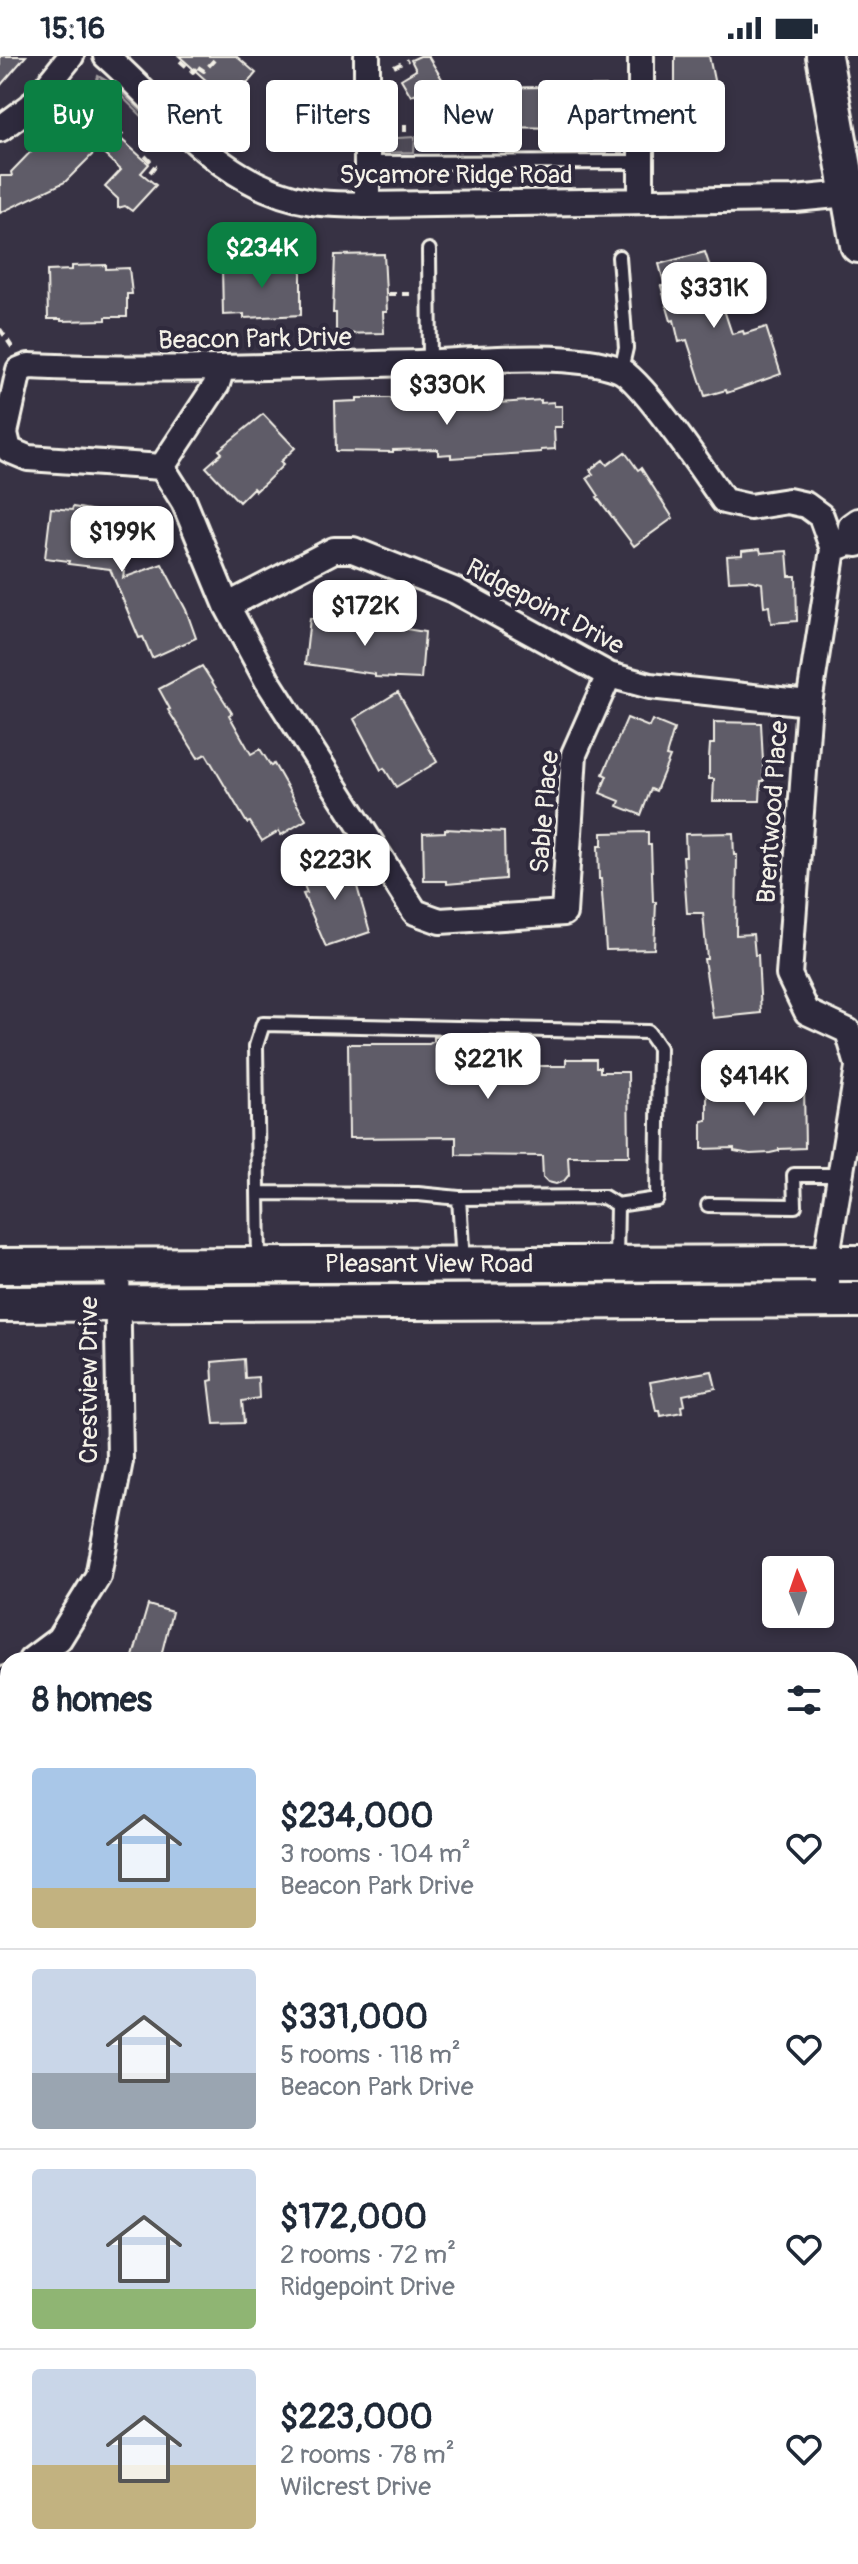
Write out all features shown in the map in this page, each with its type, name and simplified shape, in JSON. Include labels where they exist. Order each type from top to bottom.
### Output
[{"type":"main road","points":[[824,56],[853,193],[858,245]]},
{"type":"main road","name":"Pleasant View Road","points":[[0,1266],[842,1263]]},
{"type":"main road","points":[[463,1264],[463,1301]]},
{"type":"main road","name":"Pleasant View Road","points":[[0,1304],[843,1301]]},
{"type":"street","points":[[0,129],[31,106],[71,56]]},
{"type":"street","name":"Sycamore Ridge Road","points":[[106,56],[213,159],[237,174],[293,198],[313,202],[367,205],[795,199],[853,193]]},
{"type":"street","points":[[367,56],[367,205]]},
{"type":"street","points":[[641,56],[641,201]]},
{"type":"street","name":"Beacon Park Drive","points":[[18,362],[29,366],[119,370],[588,361],[621,370]]},
{"type":"street","points":[[18,362],[5,433],[9,450],[28,458],[162,467]]},
{"type":"street","points":[[162,467],[217,384],[222,368]]},
{"type":"street","points":[[621,370],[642,390],[724,501],[750,507],[788,501],[806,505],[850,539]]},
{"type":"street","points":[[162,467],[184,502],[227,606]]},
{"type":"street","name":"Brentwood Place","points":[[843,1301],[840,1175],[858,1066],[848,1031],[807,1012],[789,975],[809,703],[850,539]]},
{"type":"street","name":"Ridgepoint Drive","points":[[227,606],[334,550],[353,550],[456,591],[609,675],[650,686],[809,703]]},
{"type":"street","name":"Sable Place","points":[[227,606],[291,719],[335,783],[415,912],[440,921],[564,913],[574,754],[609,675]]},
{"type":"street","name":"Crestview Drive","points":[[42,1652],[59,1639],[98,1576],[120,1461],[117,1265]]},
{"type":"lane","points":[[366,163],[641,162]]},
{"type":"lane","points":[[429,250],[430,362]]},
{"type":"lane","points":[[619,257],[626,348],[621,370]]},
{"type":"lane","points":[[258,1193],[418,1194],[459,1198],[604,1197],[617,1205],[657,1199],[659,1048],[648,1032],[263,1024],[256,1046],[258,1193],[259,1265]]},
{"type":"lane","points":[[708,1205],[795,1206],[794,1175],[840,1175]]},
{"type":"lane","points":[[459,1198],[463,1264]]},
{"type":"lane","points":[[616,1263],[617,1205]]},
{"type":"path","points":[[180,61],[193,72],[199,66],[204,71],[218,56]]},
{"type":"path","points":[[394,67],[408,60]]},
{"type":"path","points":[[405,124],[405,134]]},
{"type":"path","points":[[145,156],[155,166],[147,176]]},
{"type":"path","points":[[388,294],[418,294]]},
{"type":"path","points":[[0,329],[18,362]]},
{"type":"shaded area","points":[[122,93],[138,108],[138,112],[122,97]]},
{"type":"shaded area","points":[[414,137],[414,152],[378,153],[398,152],[398,138]]},
{"type":"building","points":[[0,56],[26,56],[0,86]]},
{"type":"building","points":[[179,56],[236,56],[256,73],[250,80],[205,80]]},
{"type":"building","points":[[428,56],[442,79],[414,80],[414,94],[411,96],[401,79],[416,70],[411,60]]},
{"type":"building","points":[[675,56],[709,56],[714,80],[675,80]]},
{"type":"building","points":[[522,87],[538,87],[538,128],[522,128]]},
{"type":"building","points":[[122,140],[149,164],[141,173],[156,185],[132,211],[125,206],[118,208],[118,199],[105,187],[121,170],[101,152],[122,152]]},
{"type":"building","points":[[30,152],[95,152],[65,182],[0,213],[0,176],[12,176],[11,172]]},
{"type":"building","points":[[705,252],[732,334],[743,331],[744,334],[766,327],[781,374],[727,393],[726,390],[705,396],[687,340],[679,342],[674,320],[671,321],[661,286],[665,286],[659,264]]},
{"type":"building","points":[[384,254],[387,312],[383,312],[384,333],[336,334],[336,313],[333,313],[335,255]]},
{"type":"building","points":[[244,263],[280,263],[280,267],[301,267],[301,315],[244,318],[244,314],[223,315],[222,267],[244,266]]},
{"type":"building","points":[[106,265],[106,269],[129,268],[132,294],[127,294],[127,317],[106,317],[106,320],[48,319],[47,271],[72,270],[72,266]]},
{"type":"building","points":[[357,398],[414,401],[415,409],[541,400],[541,403],[554,402],[554,406],[562,406],[562,427],[554,427],[555,449],[541,452],[451,458],[451,454],[438,455],[438,449],[336,451],[335,402],[357,401]]},
{"type":"building","points":[[263,414],[295,448],[267,481],[256,491],[253,488],[239,502],[206,467],[222,453],[219,450]]},
{"type":"building","points":[[625,452],[638,470],[641,468],[673,518],[634,546],[597,497],[587,478],[593,474],[590,470],[603,460],[607,465]]},
{"type":"building","points":[[73,507],[131,517],[123,578],[162,564],[186,610],[196,638],[152,658],[143,637],[139,638],[110,569],[45,558],[51,508],[72,510]]},
{"type":"building","points":[[760,549],[761,553],[787,551],[789,576],[796,576],[797,621],[771,623],[769,606],[764,607],[762,583],[729,581],[727,556]]},
{"type":"building","points":[[324,616],[425,632],[421,679],[375,677],[375,674],[305,664],[310,618],[324,619]]},
{"type":"building","points":[[202,666],[232,713],[229,715],[251,754],[260,749],[271,766],[274,764],[306,820],[281,835],[279,831],[262,841],[250,822],[247,823],[206,754],[198,758],[168,710],[159,689]]},
{"type":"building","points":[[398,692],[437,762],[396,787],[384,768],[381,770],[354,719]]},
{"type":"building","points":[[627,718],[649,727],[652,720],[674,729],[666,756],[670,757],[656,791],[651,789],[641,815],[618,806],[620,801],[600,793],[607,776],[603,774]]},
{"type":"building","points":[[714,722],[761,723],[764,781],[761,781],[760,801],[713,801],[714,779],[709,779],[709,759],[710,744],[714,744]]},
{"type":"building","points":[[445,829],[504,832],[505,879],[447,884],[447,881],[424,881],[423,833],[445,832]]},
{"type":"building","points":[[648,832],[653,902],[656,902],[654,949],[606,950],[599,879],[598,846],[602,846],[602,833]]},
{"type":"building","points":[[733,833],[734,855],[737,855],[736,935],[753,934],[755,955],[758,955],[761,1013],[713,1018],[704,959],[707,959],[703,913],[687,913],[683,856],[686,856],[685,834]]},
{"type":"building","points":[[344,856],[351,877],[354,876],[370,932],[326,947],[303,894],[307,893],[299,872]]},
{"type":"building","points":[[434,1037],[470,1037],[470,1042],[484,1041],[484,1044],[517,1043],[518,1066],[566,1066],[566,1059],[596,1059],[600,1072],[628,1072],[629,1156],[568,1156],[569,1175],[556,1184],[543,1177],[542,1156],[456,1155],[456,1137],[349,1138],[348,1044],[429,1044]]},
{"type":"building","points":[[707,1085],[804,1085],[805,1148],[750,1154],[734,1151],[734,1148],[702,1149],[702,1121],[707,1120]]},
{"type":"building","points":[[244,1359],[245,1378],[258,1377],[259,1398],[242,1401],[244,1423],[214,1424],[209,1381],[213,1380],[212,1362]]},
{"type":"building","points":[[712,1371],[716,1388],[683,1395],[685,1405],[681,1406],[682,1412],[661,1416],[660,1411],[656,1411],[650,1382]]},
{"type":"building","points":[[148,1605],[172,1612],[162,1652],[134,1652]]}]
